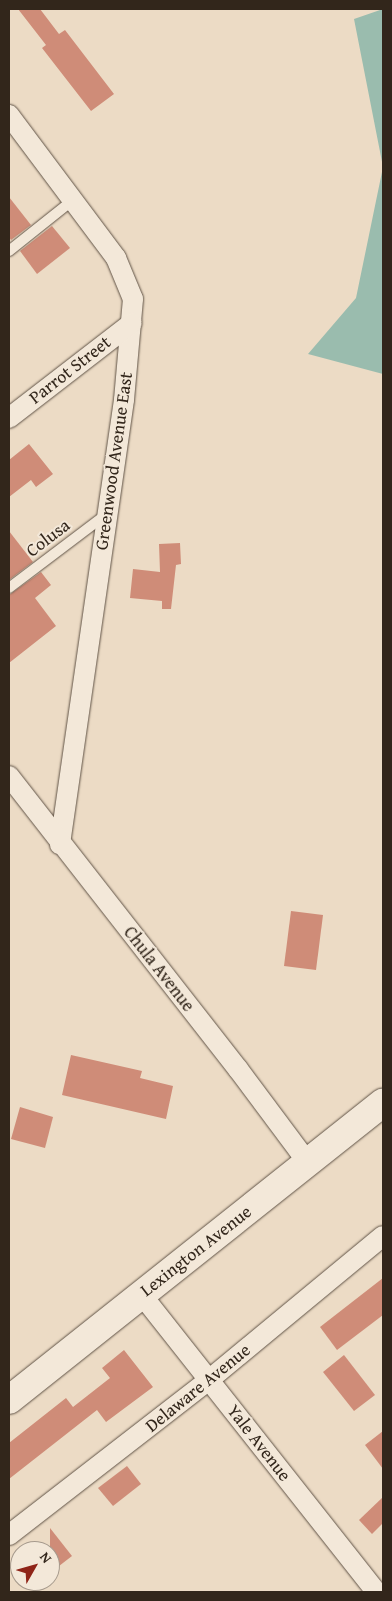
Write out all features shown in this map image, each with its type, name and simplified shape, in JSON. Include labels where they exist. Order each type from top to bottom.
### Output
[{"type":"street","name":"Greenwood Avenue East","points":[[9,115],[116,258],[133,298],[132,323],[108,513],[60,844]]},
{"type":"street","name":"Parrot Street","points":[[9,418],[132,323]]},
{"type":"street","name":"Chula Avenue","points":[[9,776],[60,844],[238,1069],[308,1163]]},
{"type":"street","name":"Lexington Avenue","points":[[9,1400],[383,1102]]},
{"type":"street","name":"Delaware Avenue","points":[[9,1535],[210,1379],[383,1236]]},
{"type":"street","name":"Yale Avenue","points":[[141,1294],[210,1379],[376,1592]]},
{"type":"lane","points":[[9,250],[73,200]]},
{"type":"lane","name":"Colusa","points":[[9,588],[108,513]]},
{"type":"shaded area","points":[[383,9],[383,167],[354,19]]},
{"type":"shaded area","points":[[383,167],[383,374],[308,354],[356,298]]},
{"type":"building","points":[[18,9],[40,9],[59,34],[65,30],[114,94],[91,111],[42,48],[46,45]]},
{"type":"building","points":[[9,197],[31,225],[11,240],[9,237]]},
{"type":"building","points":[[52,226],[70,248],[37,274],[20,251]]},
{"type":"building","points":[[29,444],[53,474],[36,487],[31,480],[9,497],[9,460]]},
{"type":"building","points":[[9,531],[33,562],[9,580]]},
{"type":"building","points":[[180,543],[181,564],[176,565],[171,609],[162,609],[162,601],[130,598],[133,569],[160,572],[159,544]]},
{"type":"building","points":[[41,572],[51,585],[35,598],[56,626],[9,663],[9,595]]},
{"type":"building","points":[[291,911],[323,915],[316,970],[284,966]]},
{"type":"building","points":[[71,1055],[142,1071],[140,1078],[173,1086],[166,1119],[62,1095]]},
{"type":"building","points":[[20,1107],[53,1117],[45,1148],[11,1139]]},
{"type":"building","points":[[383,1278],[383,1315],[337,1350],[320,1327]]},
{"type":"building","points":[[124,1350],[153,1387],[106,1422],[97,1410],[9,1479],[9,1443],[66,1398],[73,1407],[110,1378],[102,1368]]},
{"type":"building","points":[[344,1355],[375,1395],[354,1411],[323,1372]]},
{"type":"building","points":[[383,1431],[383,1469],[365,1445]]},
{"type":"building","points":[[127,1466],[141,1484],[113,1506],[98,1488]]},
{"type":"building","points":[[383,1497],[383,1523],[372,1534],[359,1520]]},
{"type":"building","points":[[50,1528],[72,1556],[60,1565],[60,1541],[50,1541]]}]
